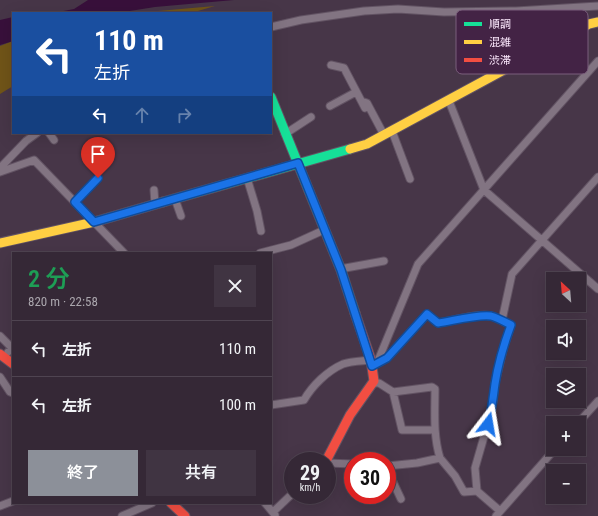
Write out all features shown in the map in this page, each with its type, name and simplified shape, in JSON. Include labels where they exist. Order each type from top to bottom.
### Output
[{"type":"main road","points":[[588,25],[598,22]]},
{"type":"main road","points":[[0,243],[94,222],[367,144],[498,74]]},
{"type":"main road","points":[[272,100],[340,269],[374,363],[374,381],[350,415],[332,452]]},
{"type":"main road","points":[[4,353],[12,363]]},
{"type":"main road","points":[[172,504],[185,516]]},
{"type":"street","points":[[532,10],[598,6]]},
{"type":"street","points":[[272,27],[301,20],[364,11],[398,9],[456,12]]},
{"type":"street","points":[[588,72],[598,61]]},
{"type":"street","points":[[331,65],[344,68],[363,106],[364,102],[366,103],[388,133],[410,179]]},
{"type":"street","points":[[374,363],[418,264],[587,74]]},
{"type":"street","points":[[330,106],[356,92]]},
{"type":"street","points":[[449,101],[484,190],[598,289]]},
{"type":"street","points":[[285,134],[311,117]]},
{"type":"street","points":[[0,168],[26,141],[36,134]]},
{"type":"street","points":[[51,134],[54,140]]},
{"type":"street","points":[[0,172],[34,160],[123,252]]},
{"type":"street","points":[[502,320],[512,274],[598,176]]},
{"type":"street","points":[[75,202],[98,178]]},
{"type":"street","points":[[247,178],[257,211],[261,231]]},
{"type":"street","points":[[154,190],[155,204]]},
{"type":"street","points":[[175,199],[181,216]]},
{"type":"street","points":[[264,252],[292,245],[324,230]]},
{"type":"street","points":[[340,269],[384,261]]},
{"type":"street","points":[[272,405],[304,400],[308,392],[322,378],[344,364],[374,363],[387,358],[427,314],[438,323],[475,316],[490,316],[511,325],[495,383],[492,409],[475,468],[477,490],[498,514],[549,456]]},
{"type":"street","points":[[0,336],[12,348],[4,353]]},
{"type":"street","points":[[0,377],[12,393]]},
{"type":"street","points":[[373,382],[379,383],[393,392],[432,388],[435,390],[436,444],[440,458],[455,476],[464,492],[477,490]]},
{"type":"street","points":[[393,392],[402,430],[435,430]]},
{"type":"street","points":[[584,416],[598,401]]},
{"type":"street","points":[[396,466],[440,458]]},
{"type":"street","points":[[396,488],[401,499]]},
{"type":"street","points":[[0,506],[12,501]]},
{"type":"street","points":[[266,504],[274,514],[284,503]]},
{"type":"street","points":[[122,516],[150,504]]},
{"type":"shaded area","points":[[88,0],[234,0],[155,7],[123,12],[58,12],[74,9]]},
{"type":"shaded area","points":[[215,6],[194,12],[146,12]]},
{"type":"shaded area","points":[[12,17],[12,41],[0,45],[0,20]]},
{"type":"shaded area","points":[[12,41],[12,87],[0,94],[0,46]]},
{"type":"traffic: fast","points":[[272,99],[341,270],[355,313]]},
{"type":"traffic: fast","points":[[163,202],[350,149]]},
{"type":"traffic: slow","points":[[588,25],[598,22]]},
{"type":"traffic: slow","points":[[350,149],[367,144],[496,74]]},
{"type":"traffic: slow","points":[[0,243],[94,222],[163,202]]},
{"type":"traffic: jam","points":[[331,452],[350,415],[374,381],[371,360],[355,313]]},
{"type":"traffic: jam","points":[[0,354],[12,363]]},
{"type":"traffic: jam","points":[[172,504],[185,516]]},
{"type":"route","points":[[98,178],[75,202],[94,222],[298,163],[341,270],[372,366],[387,358],[427,314],[438,323],[475,316],[490,316],[511,325],[495,383],[492,409],[488,424]]}]
